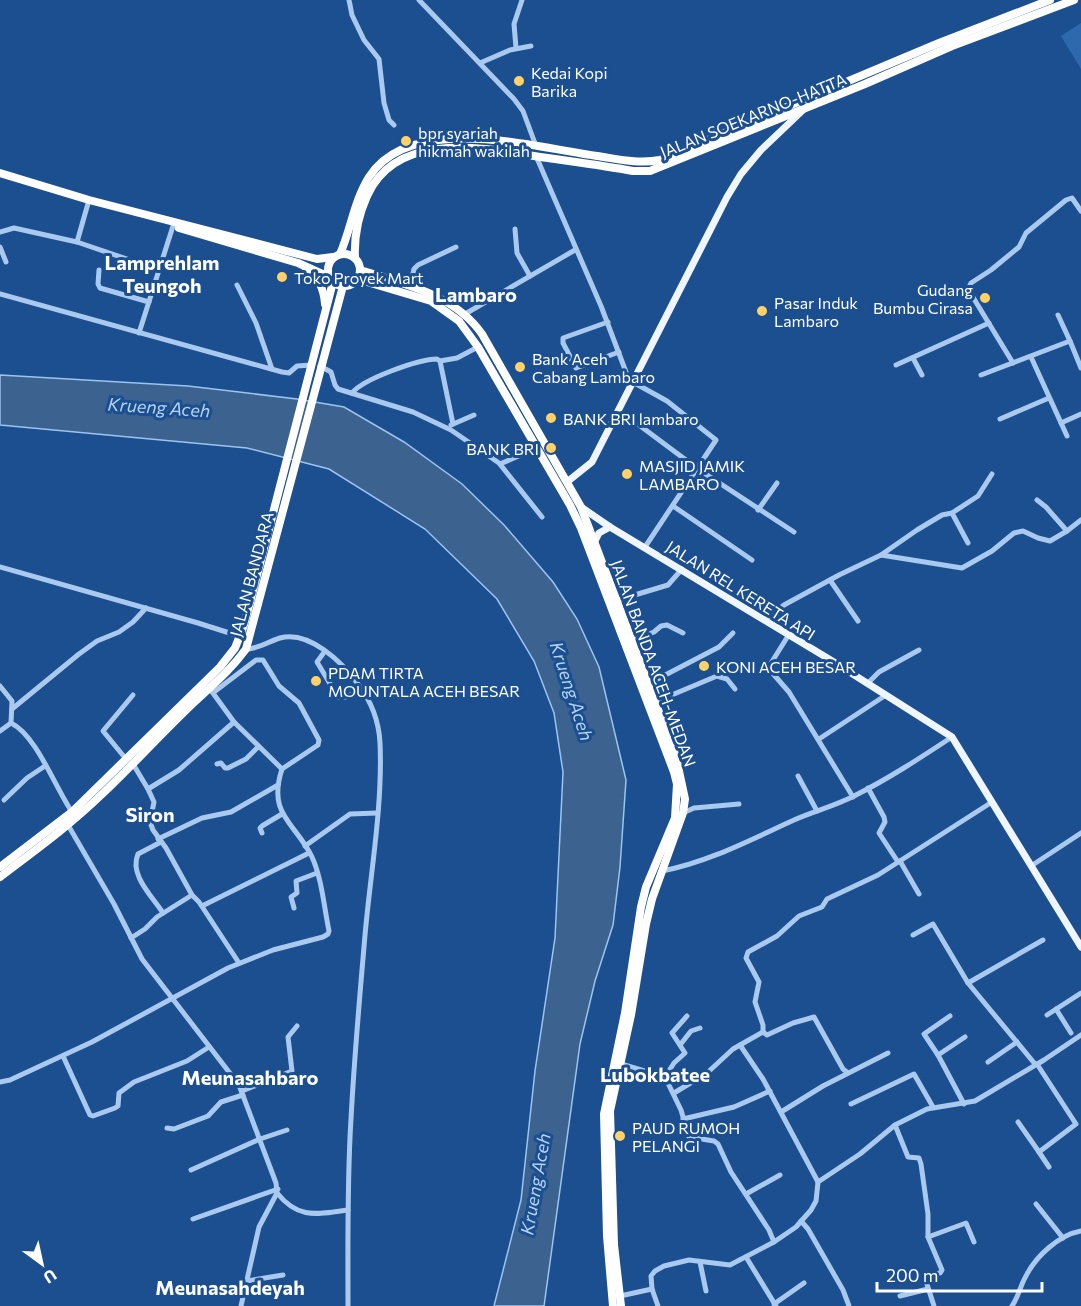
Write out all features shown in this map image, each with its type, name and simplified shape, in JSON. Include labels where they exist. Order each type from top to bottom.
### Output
[{"type":"highway","name":"JALAN SOEKARNO-HATTA","points":[[337,255],[346,240],[359,195],[376,169],[393,154],[414,144],[460,138],[536,146],[633,171],[650,171],[804,108],[880,73],[890,64],[1050,0]]},
{"type":"highway","name":"JALAN SOEKARNO-HATTA","points":[[355,258],[354,242],[361,210],[372,186],[391,164],[401,159],[431,150],[453,147],[502,150],[536,156],[639,163],[660,160],[880,73],[898,70],[972,38],[1074,0]]},
{"type":"highway","points":[[0,173],[89,200],[317,259],[348,254],[355,258],[359,274],[353,284],[343,286],[298,263],[231,244],[148,216]]},
{"type":"highway","points":[[331,280],[327,266],[337,255]]},
{"type":"highway","points":[[298,263],[310,271],[320,284],[326,311]]},
{"type":"highway","name":"JALAN BANDA ACEH-MEDAN","points":[[359,274],[431,293],[465,314],[482,334],[581,507],[618,600],[677,784],[675,818],[646,887],[638,918],[625,1013],[603,1123],[613,1306]]},
{"type":"highway","name":"JALAN BANDA ACEH-MEDAN","points":[[359,274],[431,301],[459,321],[478,347],[570,505],[581,528],[648,684],[679,768],[685,799],[683,813],[652,899],[609,1117],[609,1208],[621,1306]]},
{"type":"highway","name":"JALAN BANDARA","points":[[183,706],[212,691],[246,649],[248,627],[306,382],[326,311],[331,280]]},
{"type":"highway","name":"JALAN BANDARA","points":[[0,877],[68,825],[236,648],[239,636],[248,627],[343,286]]},
{"type":"highway","name":"JALAN BANDARA","points":[[0,867],[72,812],[130,761]]},
{"type":"main road","points":[[567,482],[592,462],[699,248],[741,174],[761,150],[804,108]]},
{"type":"main road","name":"JALAN REL KERETA API","points":[[581,507],[952,737],[1081,947]]},
{"type":"main road","points":[[595,540],[599,533],[610,527]]},
{"type":"street","points":[[349,0],[352,15],[364,40],[379,59],[384,104],[389,120],[394,125]]},
{"type":"street","points":[[419,0],[523,111],[536,146]]},
{"type":"street","points":[[516,48],[514,24],[522,0]]},
{"type":"street","points":[[480,63],[516,48],[531,46]]},
{"type":"street","points":[[536,156],[608,322],[627,374],[633,382],[667,400],[715,438],[715,443],[645,547]]},
{"type":"street","points":[[1013,363],[968,289],[971,283],[1019,247],[1026,233],[1066,200],[1072,198],[1081,211]]},
{"type":"street","points":[[77,242],[89,200]]},
{"type":"street","points":[[139,333],[173,225]]},
{"type":"street","points":[[0,232],[14,228],[77,242],[159,270]]},
{"type":"street","points":[[515,229],[515,247],[530,276]]},
{"type":"street","points":[[410,286],[414,269],[418,265],[456,247]]},
{"type":"street","points":[[0,248],[6,262]]},
{"type":"street","points":[[465,314],[575,250]]},
{"type":"street","points":[[99,270],[100,288],[150,302]]},
{"type":"street","points":[[237,285],[256,323],[272,369]]},
{"type":"street","points":[[0,294],[289,373],[297,366],[311,364]]},
{"type":"street","points":[[1058,315],[1081,368]]},
{"type":"street","points":[[608,322],[563,338],[562,343],[576,368],[619,352]]},
{"type":"street","points":[[896,365],[989,323]]},
{"type":"street","points":[[981,375],[1070,341]]},
{"type":"street","points":[[351,393],[358,386],[388,373],[434,358],[440,361],[457,358],[478,347]]},
{"type":"street","points":[[1031,357],[1067,436]]},
{"type":"street","points":[[913,358],[922,375]]},
{"type":"street","points":[[440,361],[452,427]]},
{"type":"street","points":[[320,366],[331,372],[338,389],[413,412],[452,427],[500,464],[542,517]]},
{"type":"street","points":[[1000,418],[1049,398]]},
{"type":"street","points":[[617,414],[639,425],[698,469],[794,532]]},
{"type":"street","points":[[1061,423],[1081,414]]},
{"type":"street","points":[[452,427],[474,415]]},
{"type":"street","points":[[500,464],[537,448]]},
{"type":"street","points":[[764,620],[830,580],[881,555],[942,515],[952,513],[978,496],[992,474]]},
{"type":"street","points":[[758,510],[777,483]]},
{"type":"street","points":[[1037,500],[1067,531]]},
{"type":"street","points":[[673,506],[752,560]]},
{"type":"street","points":[[952,513],[968,543]]},
{"type":"street","points":[[881,555],[962,568],[978,560],[1019,531],[1046,541],[1056,539],[1081,520]]},
{"type":"street","points":[[0,567],[239,636]]},
{"type":"street","points":[[618,600],[668,585],[682,569]]},
{"type":"street","points":[[830,580],[858,621]]},
{"type":"street","points":[[12,709],[79,654],[97,641],[119,632],[146,609]]},
{"type":"street","points":[[631,646],[661,626],[667,625],[683,633]]},
{"type":"street","points":[[648,684],[718,647],[733,633]]},
{"type":"street","points":[[788,636],[768,667],[789,692],[853,796]]},
{"type":"street","points":[[246,649],[256,649],[279,639],[295,637],[325,651],[349,673],[362,689],[379,730],[377,813],[353,1079],[348,1210],[348,1306]]},
{"type":"street","points":[[0,1082],[10,1080],[63,1056],[239,963],[273,950],[328,934],[316,873],[305,846],[282,814],[278,785],[282,769],[318,745],[319,740],[298,703],[279,686],[263,660],[259,658],[256,649]]},
{"type":"street","points":[[867,684],[879,672],[919,650]]},
{"type":"street","points":[[325,651],[316,662],[338,697],[346,697],[362,689]]},
{"type":"street","points":[[259,658],[212,691],[234,722],[282,769]]},
{"type":"street","points":[[655,702],[717,676],[727,679],[735,689]]},
{"type":"street","points":[[0,687],[12,701],[10,723],[0,731]]},
{"type":"street","points":[[133,695],[103,730],[130,761],[148,789],[154,804],[150,823],[192,895],[202,906],[239,963]]},
{"type":"street","points":[[819,739],[886,695]]},
{"type":"street","points":[[148,789],[179,770],[234,722]]},
{"type":"street","points":[[10,723],[35,747],[72,812]]},
{"type":"street","points":[[662,871],[728,850],[853,796],[952,737]]},
{"type":"street","points":[[218,764],[221,763],[228,768],[246,759],[258,747]]},
{"type":"street","points":[[4,800],[27,778],[45,766]]},
{"type":"street","points":[[798,776],[817,811]]},
{"type":"street","points":[[163,913],[137,874],[134,867],[138,855],[160,840],[202,818],[231,812],[278,785]]},
{"type":"street","points":[[868,788],[884,817],[885,822],[879,833],[919,894]]},
{"type":"street","points":[[763,1032],[763,1025],[755,1002],[759,982],[746,958],[748,952],[777,936],[799,916],[822,907],[827,899],[878,875],[992,802]]},
{"type":"street","points":[[683,813],[694,808],[740,804]]},
{"type":"street","points":[[305,846],[350,814],[377,813]]},
{"type":"street","points":[[262,833],[260,828],[262,826],[282,814]]},
{"type":"street","points":[[68,825],[114,904],[142,959],[236,1080],[260,1139],[277,1191],[287,1206],[300,1212],[319,1214],[348,1210]]},
{"type":"street","points":[[1031,866],[1081,833]]},
{"type":"street","points":[[202,906],[309,853]]},
{"type":"street","points":[[294,908],[291,897],[297,892],[296,881],[316,873]]},
{"type":"street","points":[[131,938],[145,929],[152,920],[192,895]]},
{"type":"street","points":[[913,935],[933,924],[968,983],[1036,1064],[1076,1124],[1039,1152]]},
{"type":"street","points":[[968,983],[1043,940]]},
{"type":"street","points":[[1047,1015],[1081,993]]},
{"type":"street","points":[[1056,1009],[1071,1033]]},
{"type":"street","points":[[665,1077],[674,1063],[685,1053],[672,1036],[672,1030],[687,1016]]},
{"type":"street","points":[[950,1016],[924,1034],[964,1104]]},
{"type":"street","points":[[763,1032],[766,1035],[814,1017],[843,1069],[848,1073]]},
{"type":"street","points":[[167,1128],[174,1129],[208,1116],[221,1102],[291,1071],[288,1037],[297,1026]]},
{"type":"street","points":[[680,1045],[691,1031],[700,1028]]},
{"type":"street","points":[[674,1093],[707,1072],[740,1045],[763,1032]]},
{"type":"street","points":[[818,1182],[860,1154],[895,1125],[933,1107],[964,1104],[981,1098],[1081,1035]]},
{"type":"street","points":[[938,1055],[965,1037]]},
{"type":"street","points":[[988,1062],[1017,1042]]},
{"type":"street","points":[[658,1306],[651,1276],[658,1269],[684,1261],[726,1266],[789,1233],[814,1205],[818,1182],[770,1091],[740,1045]]},
{"type":"street","points":[[63,1056],[90,1115],[93,1116],[116,1108],[119,1093],[134,1082],[187,1061],[209,1047]]},
{"type":"street","points":[[781,1112],[823,1086],[888,1053]]},
{"type":"street","points":[[621,1064],[665,1077],[674,1093],[689,1137],[714,1141],[718,1144],[731,1172],[769,1230],[774,1242]]},
{"type":"street","points":[[851,1104],[914,1074],[933,1107]]},
{"type":"street","points":[[683,1119],[734,1107],[770,1091]]},
{"type":"street","points":[[1018,1122],[1049,1167]]},
{"type":"street","points":[[895,1125],[908,1157],[920,1159],[928,1214],[928,1238],[942,1270],[926,1278],[934,1306]]},
{"type":"street","points":[[191,1170],[260,1139],[287,1130]]},
{"type":"street","points":[[746,1194],[780,1174]]},
{"type":"street","points":[[193,1219],[277,1191]]},
{"type":"street","points":[[240,1306],[259,1227],[277,1191]]},
{"type":"street","points":[[1036,1204],[1063,1238]]},
{"type":"street","points":[[801,1221],[808,1229],[843,1290],[847,1305]]},
{"type":"street","points":[[928,1238],[966,1223],[974,1242]]},
{"type":"street","points":[[1012,1306],[1033,1265],[1063,1238],[1081,1231]]},
{"type":"street","points":[[746,1257],[775,1305],[804,1282]]},
{"type":"street","points":[[700,1262],[705,1291]]},
{"type":"street","points":[[247,1281],[283,1275]]},
{"type":"street","points":[[620,1296],[652,1288]]},
{"type":"street","points":[[900,1296],[928,1289]]},
{"type":"shaded area","points":[[1081,23],[1081,69],[1061,36]]},
{"type":"water","name":"Krueng Aceh","points":[[0,375],[188,386],[344,407],[404,442],[462,484],[504,525],[553,582],[577,619],[599,667],[626,780],[613,925],[595,981],[580,1044],[544,1306],[494,1306],[521,1200],[535,1071],[555,938],[563,772],[554,713],[534,661],[497,599],[425,529],[329,469],[247,448],[0,425]]},
{"type":"place","name":"Kedai Kopi Barika","points":[[519,81]]},
{"type":"place","name":"bpr syariah hikmah wakilah","points":[[406,141]]},
{"type":"place","name":"Toko Proyek Mart","points":[[282,277]]},
{"type":"place","name":"Gudang Bumbu Cirasa","points":[[985,298]]},
{"type":"place","name":"Pasar Induk Lambaro","points":[[762,311]]},
{"type":"place","name":"Bank Aceh Cabang Lambaro","points":[[520,367]]},
{"type":"place","name":"BANK BRI lambaro","points":[[551,418]]},
{"type":"place","name":"BANK BRI","points":[[551,448]]},
{"type":"place","name":"MASJID JAMIK LAMBARO","points":[[627,474]]},
{"type":"place","name":"KONI ACEH BESAR","points":[[704,666]]},
{"type":"place","name":"PDAM TIRTA MOUNTALA ACEH BESAR","points":[[316,681]]},
{"type":"place","name":"PAUD RUMOH PELANGI","points":[[620,1136]]},
{"type":"district","name":"Lamprehlam Teungoh","points":[[162,274]]},
{"type":"district","name":"Lambaro","points":[[476,294]]},
{"type":"district","name":"Siron","points":[[150,814]]},
{"type":"district","name":"Lubokbatee","points":[[655,1074]]},
{"type":"district","name":"Meunasahbaro","points":[[250,1077]]},
{"type":"district","name":"Meunasahdeyah","points":[[230,1287]]}]
